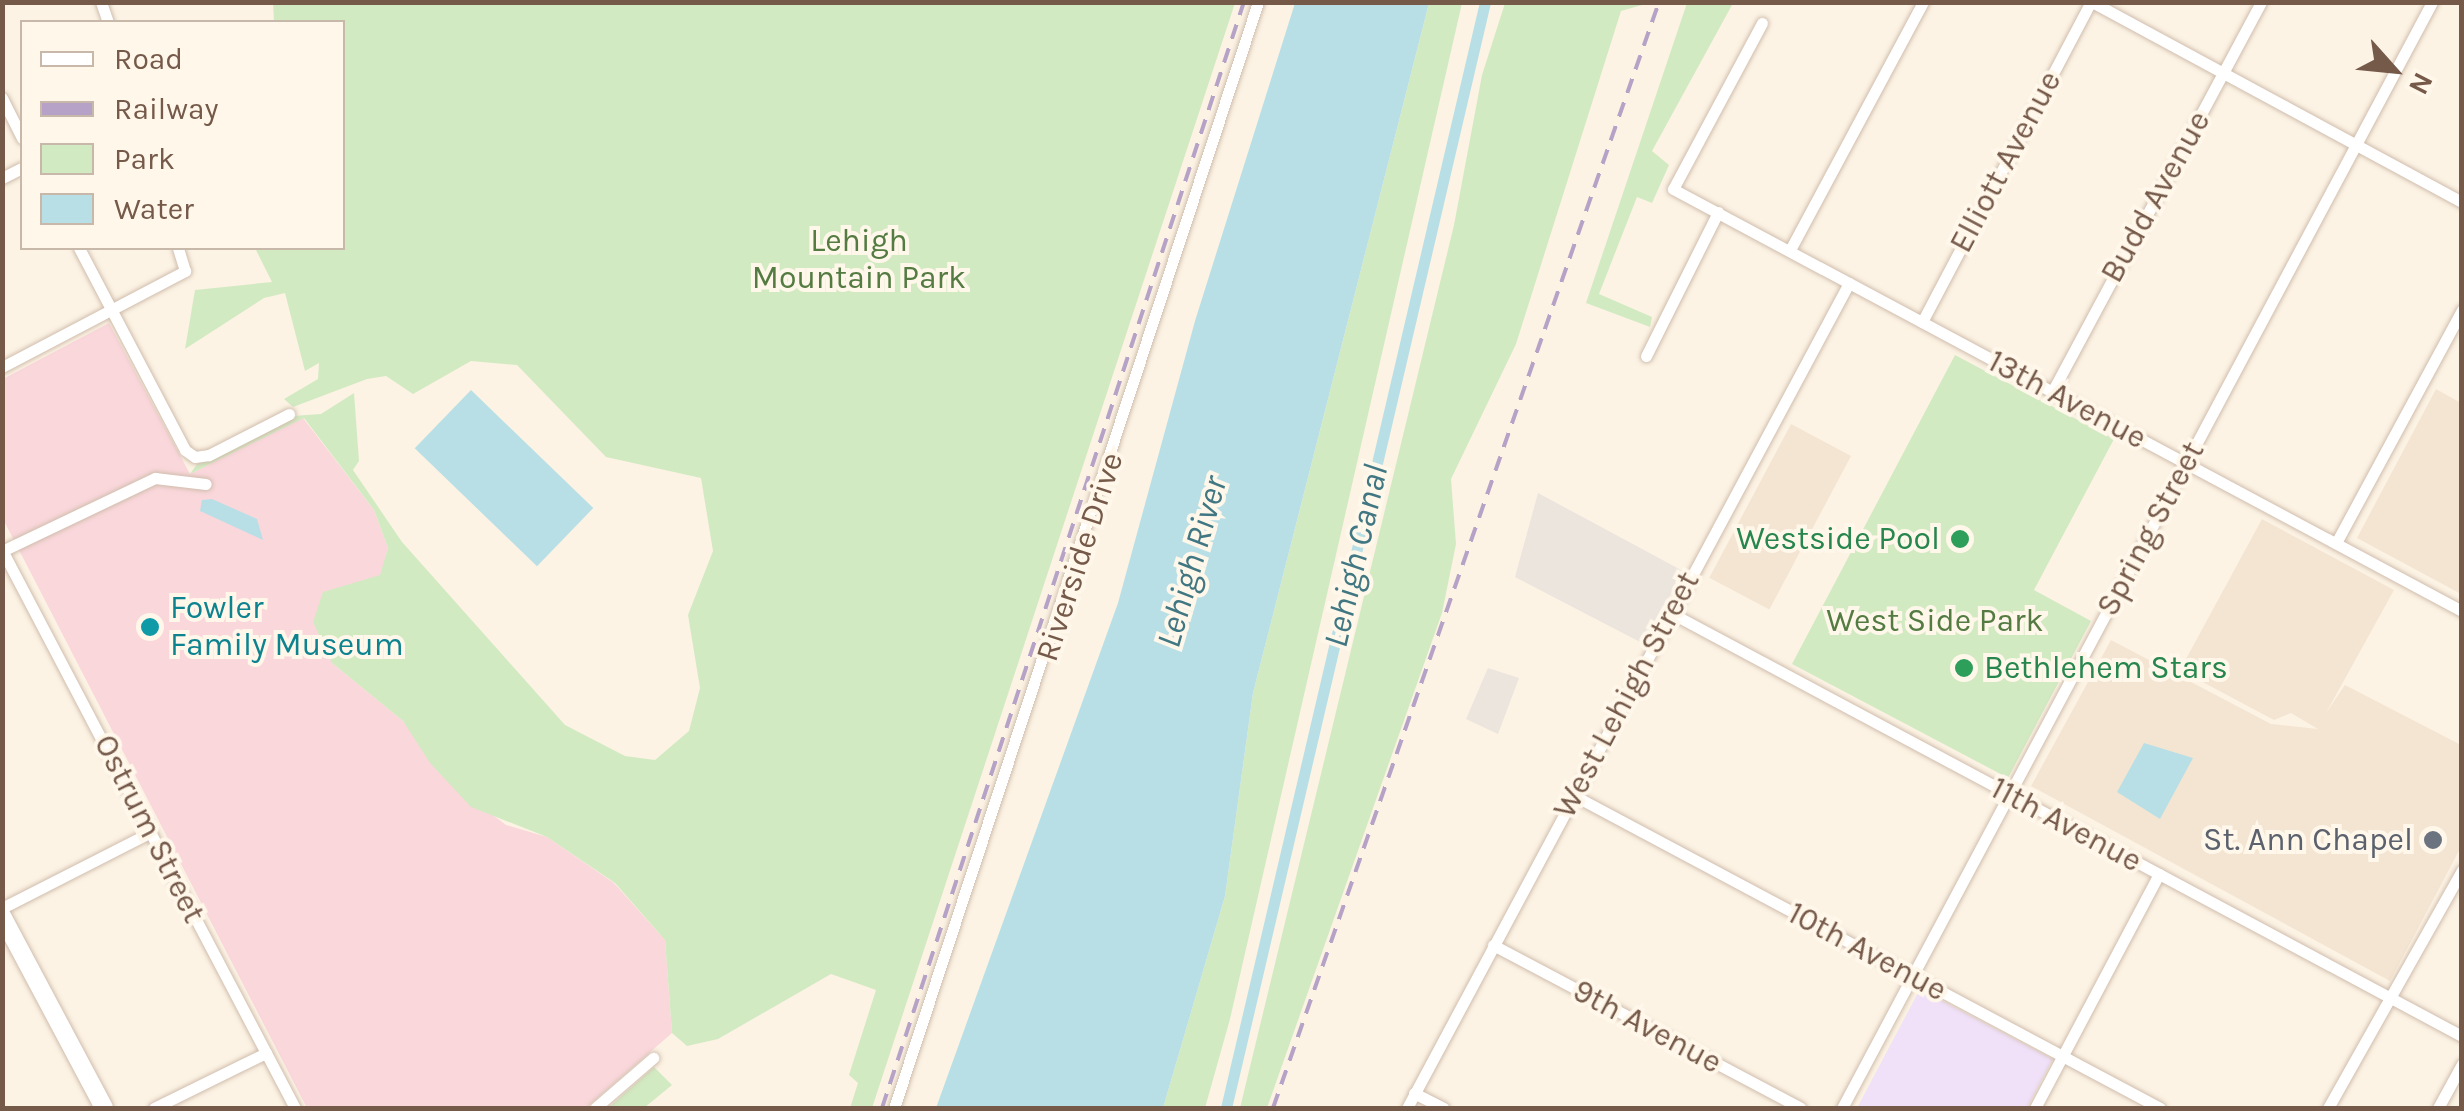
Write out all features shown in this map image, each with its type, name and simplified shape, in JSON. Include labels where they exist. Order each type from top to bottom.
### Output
[{"type":"main road","points":[[2,916],[104,1108]]},
{"type":"street","name":"Riverside Drive","points":[[894,1108],[1258,2]]},
{"type":"street","points":[[1790,250],[1923,2]]},
{"type":"street","points":[[2092,2],[2462,202]]},
{"type":"street","name":"Elliott Avenue","points":[[1922,322],[2092,2]]},
{"type":"street","name":"Budd Avenue","points":[[2052,392],[2260,2]]},
{"type":"street","name":"Spring Street","points":[[1842,1108],[2432,2]]},
{"type":"street","name":"13th Avenue","points":[[1762,22],[1674,189],[2462,611]]},
{"type":"street","points":[[2,98],[20,134]]},
{"type":"street","points":[[1646,356],[1718,212]]},
{"type":"street","points":[[79,250],[195,458],[289,414]]},
{"type":"street","points":[[2,367],[185,271],[179,250]]},
{"type":"street","name":"West Lehigh Street","points":[[1407,1108],[1849,282]]},
{"type":"street","points":[[2336,543],[2462,310]]},
{"type":"street","points":[[3,551],[155,478],[206,484]]},
{"type":"street","name":"Ostrum Street","points":[[3,551],[295,1108]]},
{"type":"street","name":"11th Avenue","points":[[1671,613],[2462,1036]]},
{"type":"street","name":"10th Avenue","points":[[1574,796],[2160,1108]]},
{"type":"street","points":[[2,908],[150,832]]},
{"type":"street","points":[[2328,1108],[2393,999],[2462,870]]},
{"type":"street","points":[[2035,1108],[2159,874]]},
{"type":"street","name":"9th Avenue","points":[[1493,945],[1801,1108]]},
{"type":"street","points":[[154,1108],[266,1053]]},
{"type":"street","points":[[595,1108],[653,1058]]},
{"type":"street","points":[[2438,1108],[2462,1064]]},
{"type":"street","points":[[1414,1093],[1443,1108]]},
{"type":"shaded area","points":[[109,323],[190,474],[303,418],[374,510],[388,548],[381,575],[332,663],[403,721],[449,782],[506,825],[547,837],[614,883],[665,940],[672,1033],[586,1108],[307,1108],[3,519],[3,379]]},
{"type":"shaded area","points":[[2436,389],[2461,403],[2461,594],[2357,538]]},
{"type":"shaded area","points":[[1791,424],[1851,456],[1769,610],[1709,578]]},
{"type":"shaded area","points":[[1538,493],[1683,571],[1644,644],[1515,577]]},
{"type":"shaded area","points":[[2262,519],[2394,590],[2326,713],[2345,685],[2461,745],[2461,847],[2390,981],[2031,786],[2111,640],[2271,724],[2318,729],[2291,713],[2274,720],[2180,670]]},
{"type":"shaded area","points":[[1488,668],[1519,678],[1498,734],[1466,719]]},
{"type":"shaded area","points":[[1920,989],[2053,1059],[2027,1108],[1857,1108]]},
{"type":"green space","name":"Lehigh Mountain Park","points":[[273,3],[1235,3],[872,1108],[850,1108],[858,1083],[849,1075],[876,990],[831,974],[718,1039],[687,1046],[672,1033],[665,940],[615,883],[547,837],[471,807],[430,763],[403,721],[332,663],[313,622],[323,592],[380,575],[388,548],[374,510],[304,418],[190,474],[197,464],[293,416],[321,414],[354,393],[359,461],[353,470],[402,542],[565,725],[625,756],[655,760],[689,731],[700,688],[688,615],[713,551],[701,478],[606,457],[517,365],[471,361],[413,394],[386,376],[367,379],[293,407],[284,399],[318,379],[319,363],[305,371],[285,293],[264,298],[185,349],[195,290],[272,282],[256,250],[345,250],[345,20],[274,20]]},
{"type":"green space","points":[[1429,3],[1462,3],[1230,1019],[1205,1108],[1163,1108],[1225,896],[1253,693]]},
{"type":"green space","points":[[1505,3],[1649,3],[1621,11],[1516,344],[1451,479],[1456,544],[1442,613],[1267,1108],[1240,1108],[1454,225],[1482,75]]},
{"type":"green space","points":[[1687,3],[1732,5],[1652,151],[1669,165],[1652,203],[1637,197],[1599,294],[1652,317],[1650,327],[1586,303]]},
{"type":"green space","name":"West Side Park","points":[[1955,355],[2114,439],[2034,590],[2091,621],[2008,778],[1792,664]]},
{"type":"green space","points":[[654,1067],[672,1085],[644,1108],[608,1108]]},
{"type":"water","name":"Lehigh River","points":[[1295,3],[1429,3],[1253,693],[1225,896],[1163,1108],[936,1108],[1118,603],[1195,321]]},
{"type":"water","points":[[471,390],[593,508],[537,566],[415,448]]},
{"type":"water","points":[[212,499],[257,519],[263,540],[200,511],[202,500]]},
{"type":"water","points":[[2144,743],[2193,758],[2160,819],[2117,792]]},
{"type":"waterway","name":"Lehigh Canal","points":[[1226,1108],[1485,2]]},
{"type":"railway","points":[[882,1108],[1244,2]]},
{"type":"railway","points":[[1273,1108],[1659,2]]},
{"type":"place","name":"Westside Pool","points":[[1960,539]]},
{"type":"place","name":"Fowler Family Museum","points":[[150,627]]},
{"type":"place","name":"Bethlehem Stars","points":[[1964,668]]},
{"type":"place","name":"St. Ann Chapel","points":[[2433,840]]}]
